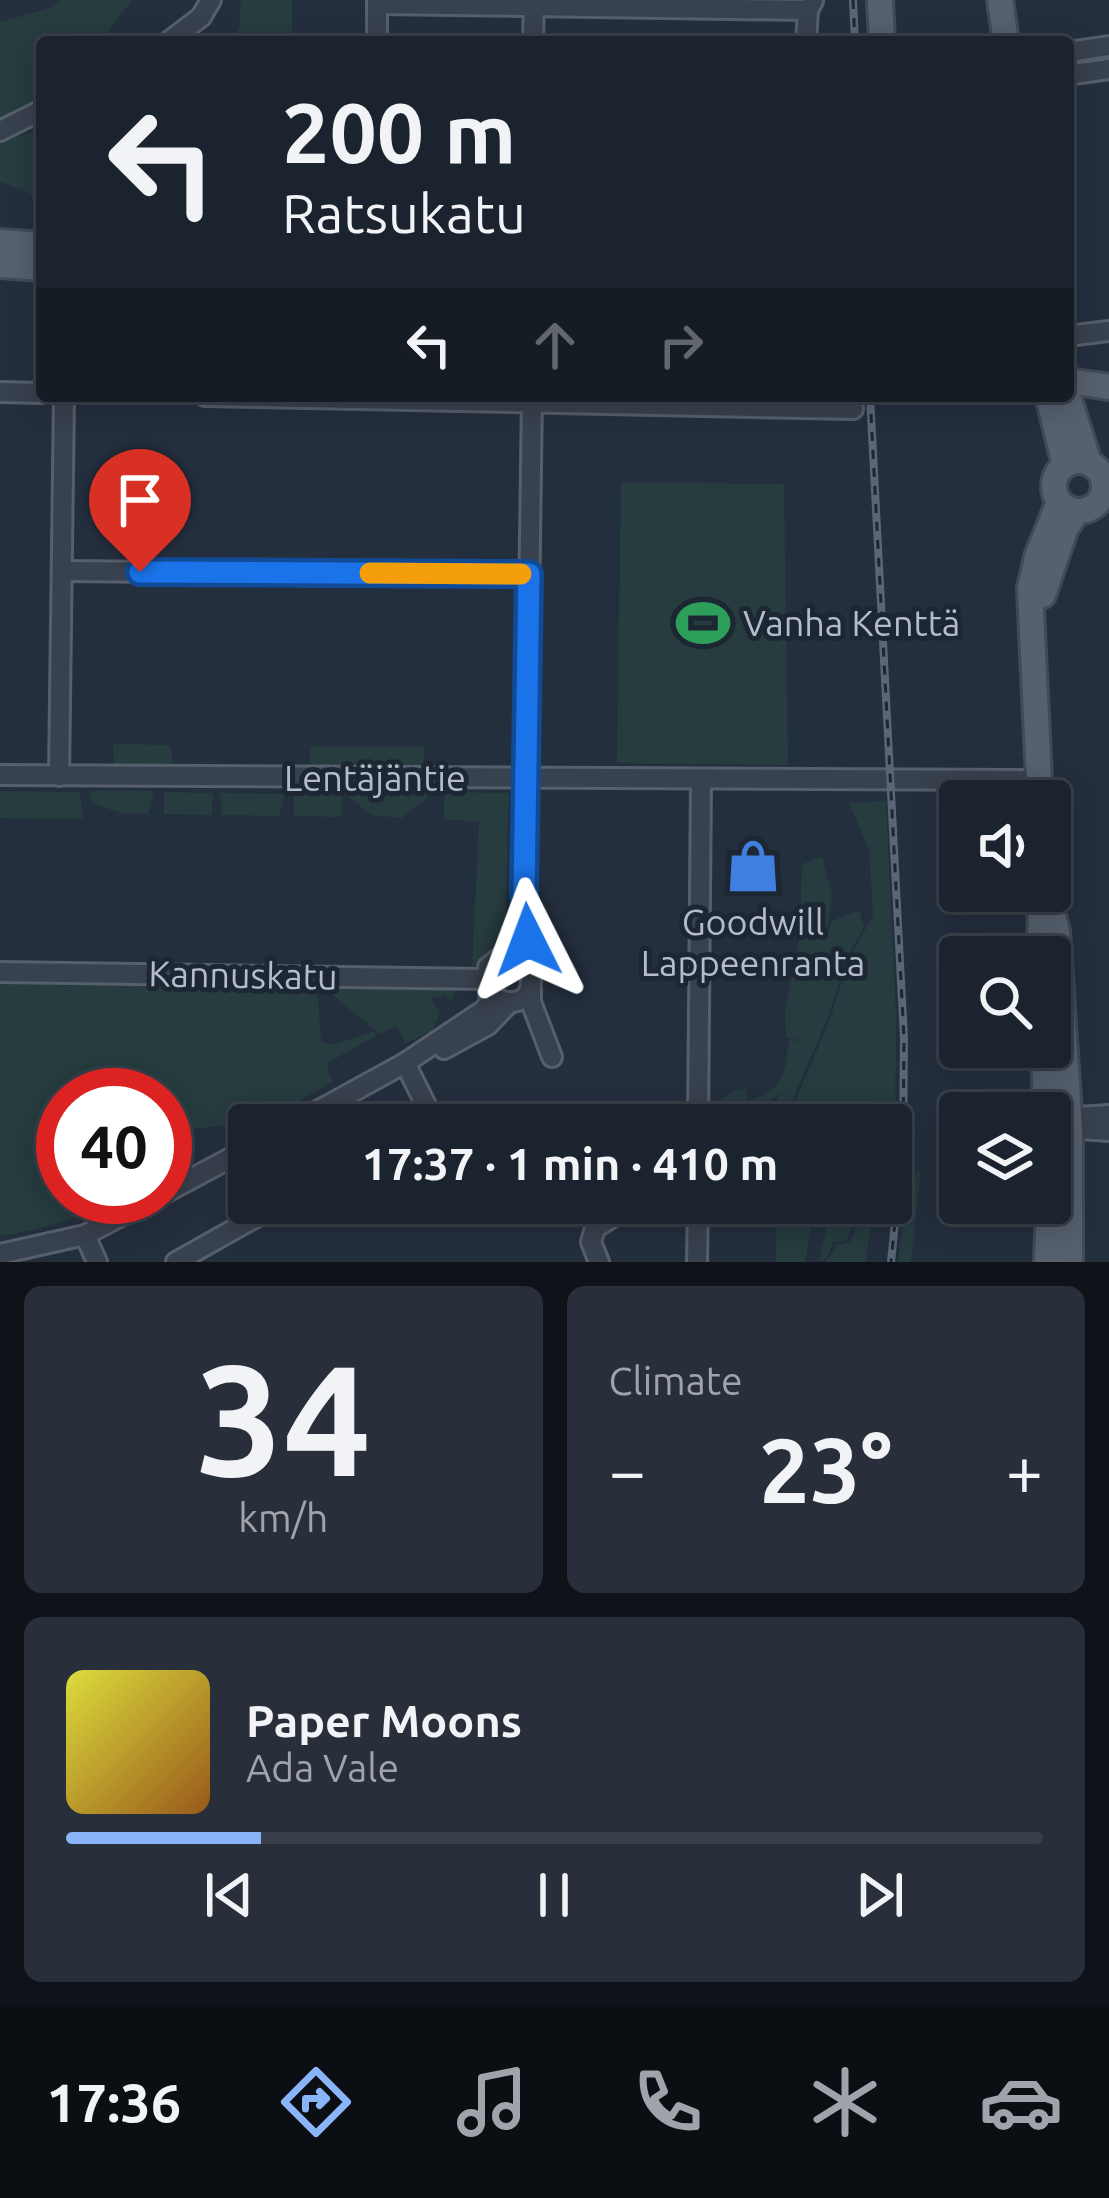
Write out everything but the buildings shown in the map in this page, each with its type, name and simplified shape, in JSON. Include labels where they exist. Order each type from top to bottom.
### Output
[{"type":"main road","points":[[880,0],[882,36]]},
{"type":"main road","points":[[1000,0],[1005,36]]},
{"type":"main road","points":[[0,242],[36,245]]},
{"type":"main road","points":[[0,265],[36,268]]},
{"type":"main road","points":[[1074,385],[1109,370]]},
{"type":"main road","points":[[1074,389],[1109,387]]},
{"type":"main road","points":[[1066,402],[1077,464]]},
{"type":"main road","points":[[1077,464],[1102,474],[1105,499],[1091,509],[1068,507],[1053,486],[1077,464]]},
{"type":"main road","points":[[1039,780],[1030,589],[1037,557],[1068,507]]},
{"type":"main road","points":[[1051,912],[1057,931],[1057,1092]]},
{"type":"main road","points":[[1047,1262],[1048,1224]]},
{"type":"main road","points":[[1066,1224],[1070,1262]]},
{"type":"street","points":[[176,36],[201,16],[211,0]]},
{"type":"street","points":[[377,36],[377,2],[811,5],[807,36]]},
{"type":"street","points":[[533,36],[534,3]]},
{"type":"street","points":[[1074,51],[1109,46]]},
{"type":"street","points":[[1074,74],[1109,69]]},
{"type":"street","points":[[0,131],[36,113]]},
{"type":"street","points":[[1074,335],[1109,331]]},
{"type":"street","points":[[0,392],[36,393]]},
{"type":"street","points":[[58,776],[64,402]]},
{"type":"street","points":[[487,985],[498,999],[512,1002],[552,1057],[531,1002],[524,893],[532,402]]},
{"type":"street","points":[[628,402],[853,409]]},
{"type":"street","points":[[62,572],[529,574]]},
{"type":"street","name":"Lentäjäntie","points":[[0,776],[701,780],[939,787]]},
{"type":"street","points":[[698,1104],[701,780]]},
{"type":"street","points":[[405,1063],[490,1002],[487,985],[492,963],[514,939],[524,893]]},
{"type":"street","points":[[502,956],[519,957],[531,979]]},
{"type":"street","name":"Kannuskatu","points":[[0,972],[487,985]]},
{"type":"street","points":[[330,1104],[479,1030],[531,979]]},
{"type":"street","points":[[405,1063],[426,1104]]},
{"type":"street","points":[[1071,1119],[1109,1115]]},
{"type":"street","points":[[1071,1124],[1109,1131]]},
{"type":"street","points":[[192,1178],[228,1159]]},
{"type":"street","points":[[0,1254],[85,1235],[106,1224]]},
{"type":"street","points":[[176,1262],[244,1224]]},
{"type":"street","points":[[599,1262],[591,1242],[601,1224]]},
{"type":"street","points":[[697,1262],[698,1224]]},
{"type":"street","points":[[85,1235],[97,1262]]},
{"type":"green space","points":[[61,0],[132,0],[109,30],[112,36],[36,36],[36,107],[0,124],[0,22],[50,8]]},
{"type":"green space","points":[[241,0],[292,0],[292,36],[232,36],[239,28]]},
{"type":"green space","points":[[36,132],[36,199],[0,182],[0,140]]},
{"type":"green space","name":"Vanha Kenttä","points":[[621,482],[784,484],[788,765],[617,763]]},
{"type":"green space","points":[[113,744],[170,745],[174,768],[114,768]]},
{"type":"green space","points":[[310,746],[425,747],[423,770],[310,768]]},
{"type":"green space","points":[[0,791],[80,792],[83,819],[0,818]]},
{"type":"green space","points":[[89,791],[154,791],[148,814],[121,813],[92,803]]},
{"type":"green space","points":[[164,792],[213,793],[212,815],[164,814]]},
{"type":"green space","points":[[294,792],[342,792],[341,817],[294,816]]},
{"type":"green space","points":[[434,792],[402,818],[371,815],[349,797],[351,793]]},
{"type":"green space","points":[[444,792],[509,793],[505,929],[472,968],[479,822],[444,819]]},
{"type":"green space","points":[[220,793],[285,794],[279,816],[222,815]]},
{"type":"green space","points":[[886,801],[895,1104],[794,1104],[850,958],[873,915],[869,849],[849,803]]},
{"type":"green space","points":[[822,857],[832,895],[826,933],[809,942],[828,934],[832,921],[859,910],[864,927],[844,957],[826,1022],[791,1104],[774,1104],[779,1094],[766,1104],[717,1104],[733,1091],[746,1089],[747,1102],[776,1086],[784,1072],[789,1040],[802,1041],[786,1037],[785,1013],[801,931],[808,937],[800,926],[802,864]]},
{"type":"green space","points":[[0,980],[66,986],[106,980],[317,984],[321,1042],[332,1045],[374,1031],[376,1036],[329,1062],[333,1082],[293,1104],[228,1104],[228,1125],[193,1129],[192,1135],[192,1068],[36,1068],[36,1224],[54,1224],[0,1236]]},
{"type":"green space","points":[[324,983],[456,985],[451,1002],[445,995],[431,998],[440,1013],[432,1031],[406,1043],[396,1026],[380,1034],[324,988]]},
{"type":"green space","points":[[921,1169],[911,1262],[898,1262],[902,1224],[912,1224],[912,1175]]},
{"type":"green space","points":[[776,1224],[805,1224],[811,1229],[805,1262],[776,1262]]},
{"type":"green space","points":[[827,1224],[853,1224],[846,1241],[833,1242],[828,1256],[819,1262]]},
{"type":"green space","points":[[857,1224],[871,1224],[866,1262],[826,1262],[837,1245],[851,1242]]},
{"type":"railway","points":[[853,0],[855,36]]},
{"type":"railway","points":[[870,402],[904,1038],[903,1144],[891,1262]]},
{"type":"slow traffic","points":[[370,573],[521,574]]},
{"type":"place","name":"Vanha Kenttä","points":[[703,623]]},
{"type":"place","name":"Goodwill Lappeenranta","points":[[753,866]]},
{"type":"route","points":[[140,572],[529,574],[524,893],[528,940]]}]
